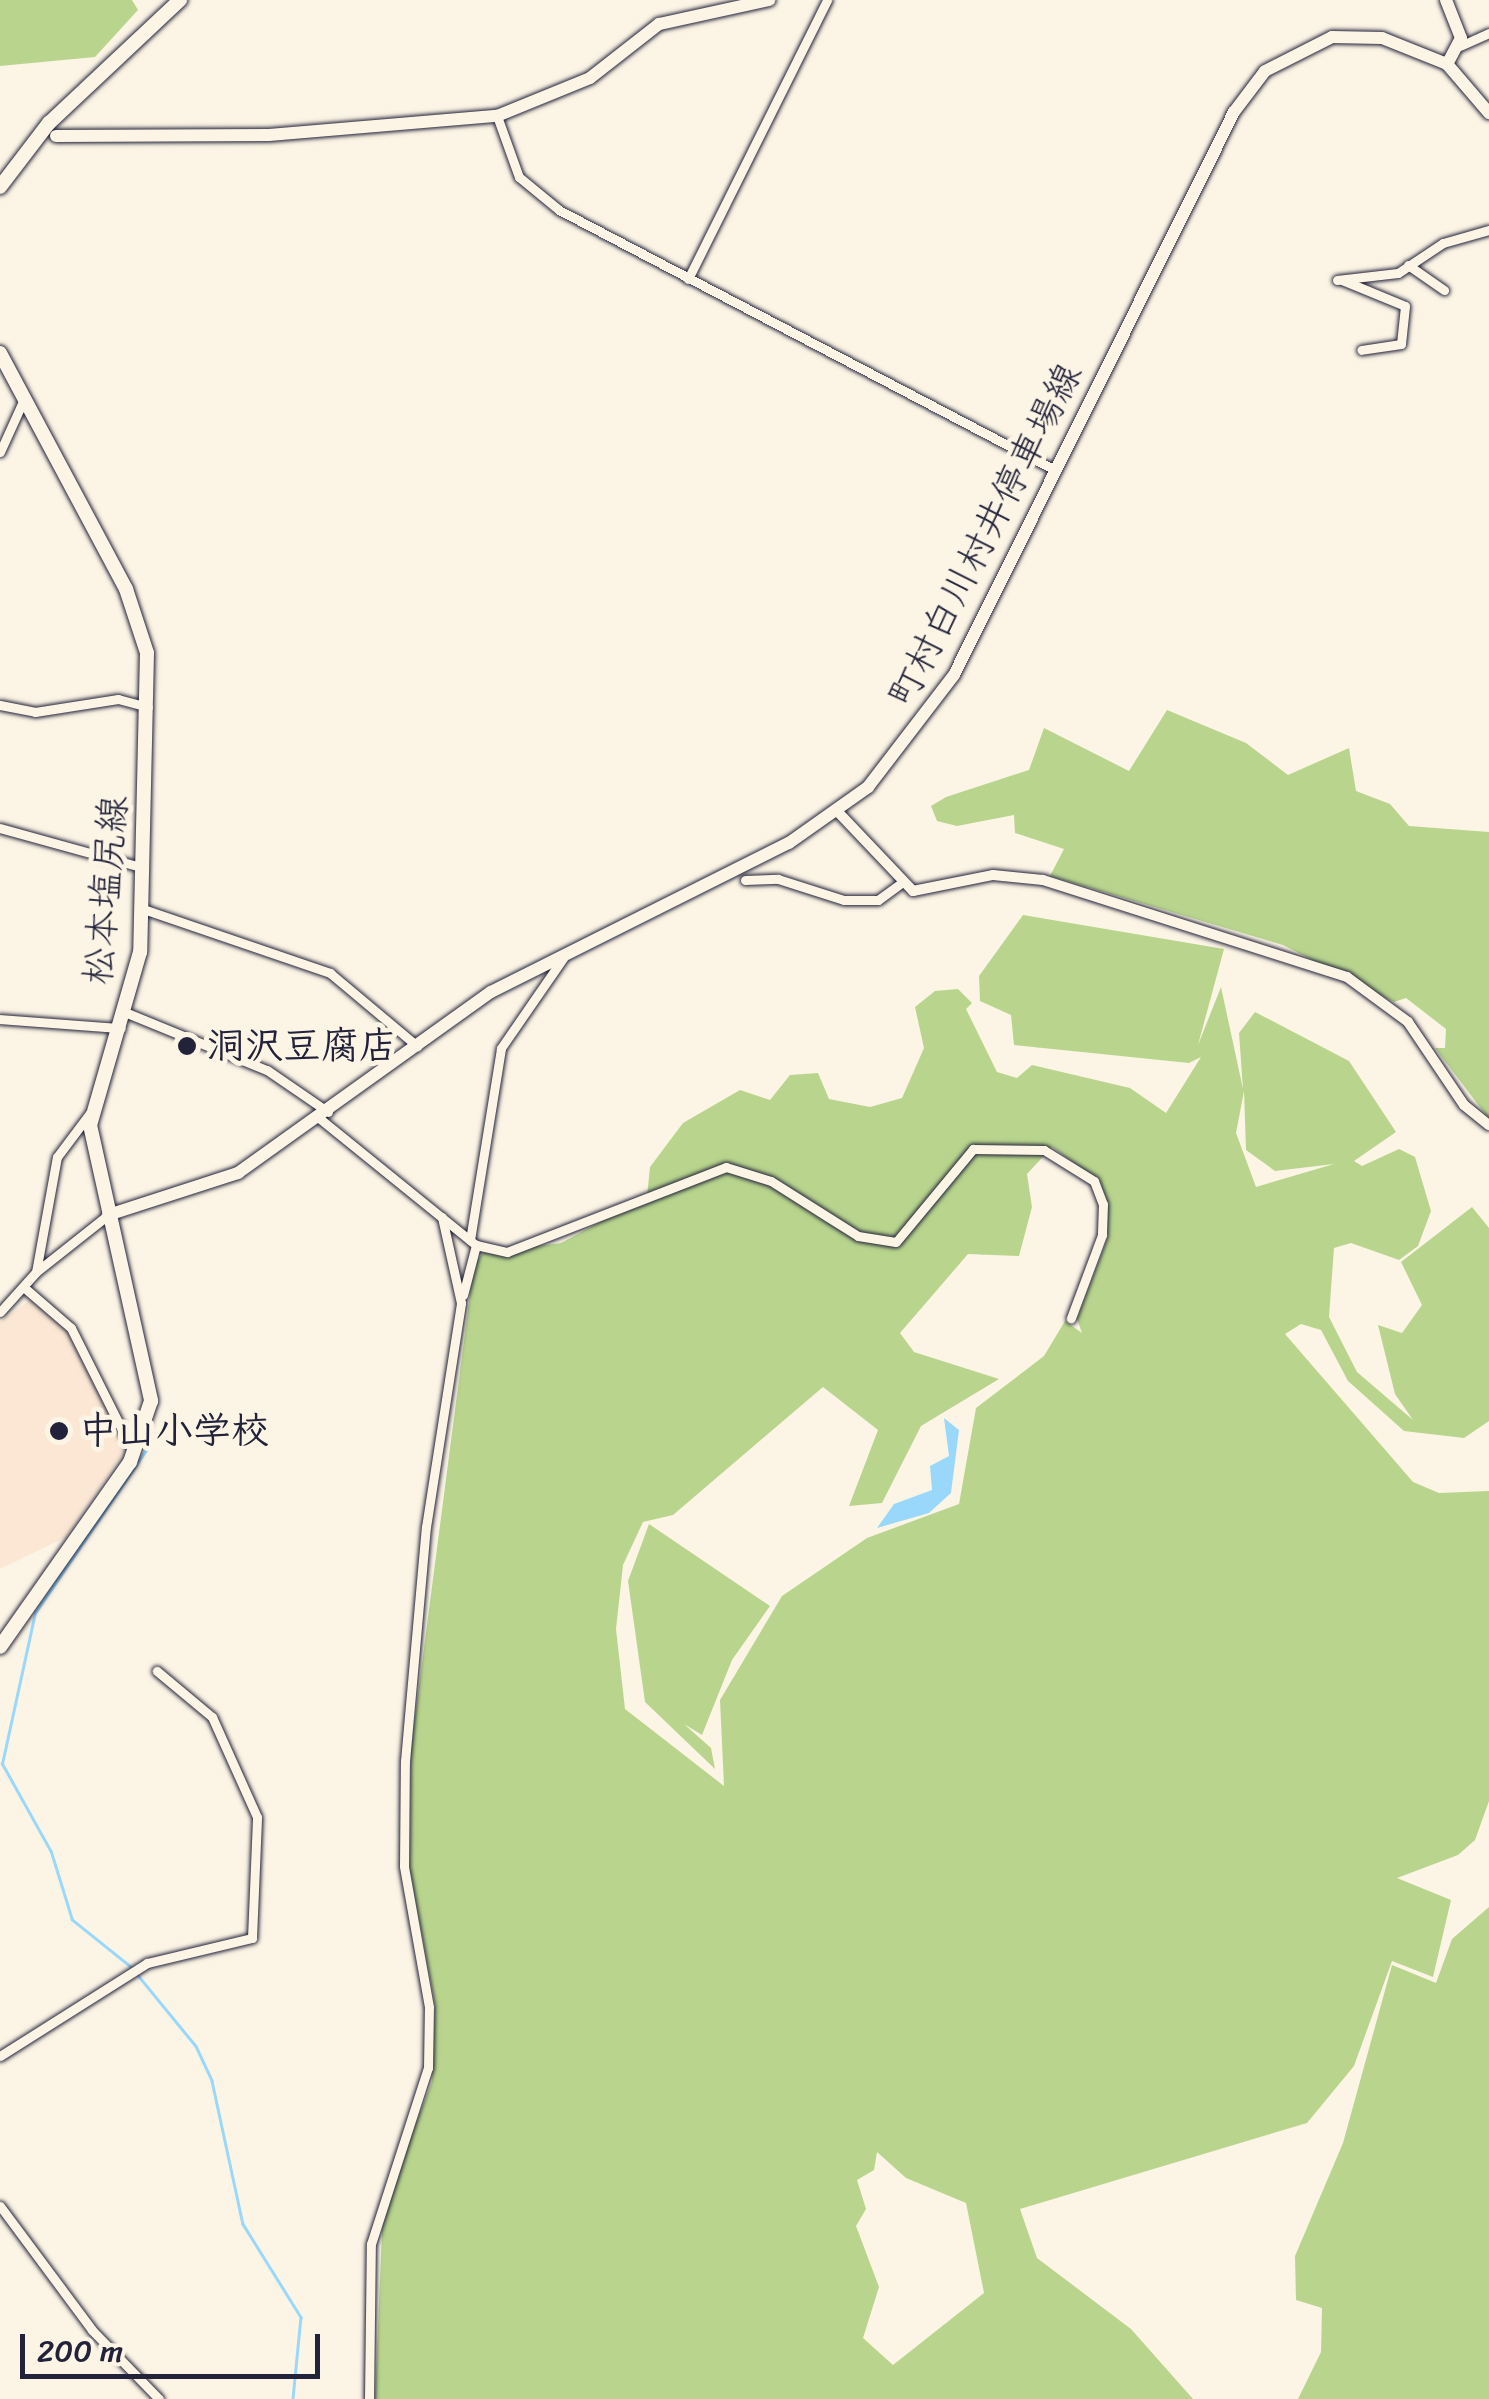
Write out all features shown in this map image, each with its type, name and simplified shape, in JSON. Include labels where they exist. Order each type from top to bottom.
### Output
[{"type":"main road","points":[[0,187],[49,123],[180,0]]},
{"type":"main road","points":[[56,136],[269,134],[497,116],[590,78],[659,24],[768,0]]},
{"type":"main road","points":[[1446,0],[1460,46],[1447,64],[1489,113]]},
{"type":"main road","name":"町村白川村井停車場線","points":[[108,1215],[238,1173],[417,1046],[568,950],[838,812],[904,750],[944,692],[1234,112],[1264,71],[1308,44],[1360,36],[1447,64]]},
{"type":"main road","name":"松本塩尻線","points":[[0,353],[126,589],[147,653],[150,708],[143,909],[127,1013],[90,1113],[108,1215],[150,1401],[134,1454],[0,1646]]},
{"type":"street","points":[[688,279],[827,0]]},
{"type":"street","points":[[1460,46],[1489,33]]},
{"type":"street","points":[[497,116],[519,177],[559,210],[1056,470]]},
{"type":"street","points":[[1361,350],[1401,344],[1404,306],[1338,280],[1408,266],[1443,242],[1489,230]]},
{"type":"street","points":[[1408,266],[1444,290]]},
{"type":"street","points":[[0,452],[24,400]]},
{"type":"street","points":[[0,705],[35,712],[118,699],[150,708]]},
{"type":"street","points":[[838,812],[899,885]]},
{"type":"street","points":[[0,828],[144,868]]},
{"type":"street","points":[[745,880],[778,879],[844,900],[878,900],[899,885],[1043,880],[1321,966],[1408,1022],[1464,1105],[1489,1125]]},
{"type":"street","points":[[143,909],[330,973],[417,1046]]},
{"type":"street","points":[[369,2399],[371,2244],[428,2068],[428,2006],[404,1866],[404,1761],[426,1527],[501,1048],[568,950]]},
{"type":"street","points":[[127,1013],[267,1070],[473,1243],[528,1250],[726,1167],[771,1181],[858,1236],[896,1242],[974,1150],[1026,1145],[1082,1171],[1103,1204],[1102,1235],[1070,1318]]},
{"type":"street","points":[[0,1020],[120,1028]]},
{"type":"street","points":[[0,1312],[27,1290],[36,1272],[57,1157],[90,1113]]},
{"type":"street","points":[[36,1272],[108,1215]]},
{"type":"street","points":[[442,1217],[461,1303]]},
{"type":"street","points":[[27,1290],[71,1328],[134,1454]]},
{"type":"street","points":[[0,2056],[146,1963],[252,1938],[257,1817],[212,1718],[157,1671]]},
{"type":"street","points":[[0,2206],[92,2330],[160,2399]]},
{"type":"shaded area","name":"中山小学校","points":[[33,1298],[66,1328],[114,1410],[124,1452],[66,1537],[0,1569],[0,1322]]},
{"type":"green space","points":[[0,0],[132,0],[138,10],[95,57],[0,66]]},
{"type":"green space","points":[[1167,710],[1246,743],[1288,775],[1349,748],[1356,791],[1390,804],[1409,826],[1489,832],[1489,1119],[1435,1048],[1445,1048],[1446,1029],[1406,998],[1394,1002],[1283,945],[1050,876],[1064,849],[1015,833],[1014,815],[957,826],[937,821],[931,806],[946,797],[1029,770],[1044,728],[1129,771]]},
{"type":"green space","points":[[1023,915],[1224,949],[1198,1045],[1221,987],[1243,1089],[1239,1033],[1255,1012],[1349,1061],[1396,1132],[1354,1161],[1362,1166],[1399,1149],[1415,1157],[1431,1211],[1418,1246],[1399,1260],[1351,1243],[1334,1248],[1329,1317],[1357,1372],[1413,1420],[1395,1394],[1378,1325],[1402,1333],[1422,1305],[1401,1262],[1472,1207],[1489,1228],[1489,1421],[1464,1438],[1404,1431],[1348,1381],[1321,1330],[1301,1324],[1285,1334],[1413,1482],[1439,1493],[1489,1491],[1489,1801],[1475,1840],[1458,1855],[1397,1878],[1451,1900],[1433,1977],[1392,1961],[1354,2066],[1307,2123],[1020,2209],[1037,2258],[1131,2329],[1193,2399],[375,2399],[383,2208],[432,2082],[435,2004],[410,1870],[411,1748],[474,1264],[483,1253],[561,1243],[647,1197],[650,1167],[683,1123],[740,1090],[770,1100],[790,1075],[818,1073],[829,1099],[870,1107],[902,1098],[924,1048],[915,1007],[935,991],[958,989],[972,1003],[966,1009],[997,1072],[1017,1078],[1032,1065],[1130,1088],[1166,1113],[1201,1057],[1189,1063],[1014,1045],[1011,1015],[980,1001],[979,976]],"holes":[[[1244,1091],[1246,1150],[1275,1171],[1334,1164],[1256,1187],[1236,1133]],[[1052,1147],[1100,1181],[1108,1204],[1107,1240],[1077,1319],[1082,1333],[1065,1321],[1044,1356],[976,1408],[959,1504],[867,1538],[782,1596],[720,1700],[724,1786],[625,1709],[616,1629],[623,1565],[643,1522],[673,1515],[823,1387],[878,1430],[849,1506],[882,1503],[921,1426],[999,1379],[914,1352],[900,1333],[968,1254],[1019,1256],[1032,1207],[1027,1174]],[[877,2152],[906,2178],[966,2203],[984,2293],[893,2365],[863,2338],[879,2287],[856,2226],[866,2209],[857,2180],[874,2170]]]},
{"type":"green space","points":[[649,1524],[770,1606],[732,1660],[702,1735],[684,1724],[711,1748],[715,1769],[645,1702],[628,1581]]},
{"type":"green space","points":[[1489,1907],[1489,2399],[1298,2399],[1321,2352],[1322,2308],[1296,2300],[1295,2256],[1343,2143],[1392,1965],[1436,1983],[1452,1939]]},
{"type":"water","points":[[944,1418],[959,1430],[951,1493],[929,1513],[877,1528],[894,1504],[932,1490],[930,1466],[949,1456]]},
{"type":"waterway","points":[[132,1968],[72,1920],[51,1852],[2,1764],[35,1613],[149,1446]]},
{"type":"waterway","points":[[137,1974],[196,2046],[212,2081],[243,2224],[301,2317],[293,2399]]},
{"type":"place","name":"洞沢豆腐店","points":[[187,1046]]},
{"type":"place","name":"中山小学校","points":[[59,1431]]}]
